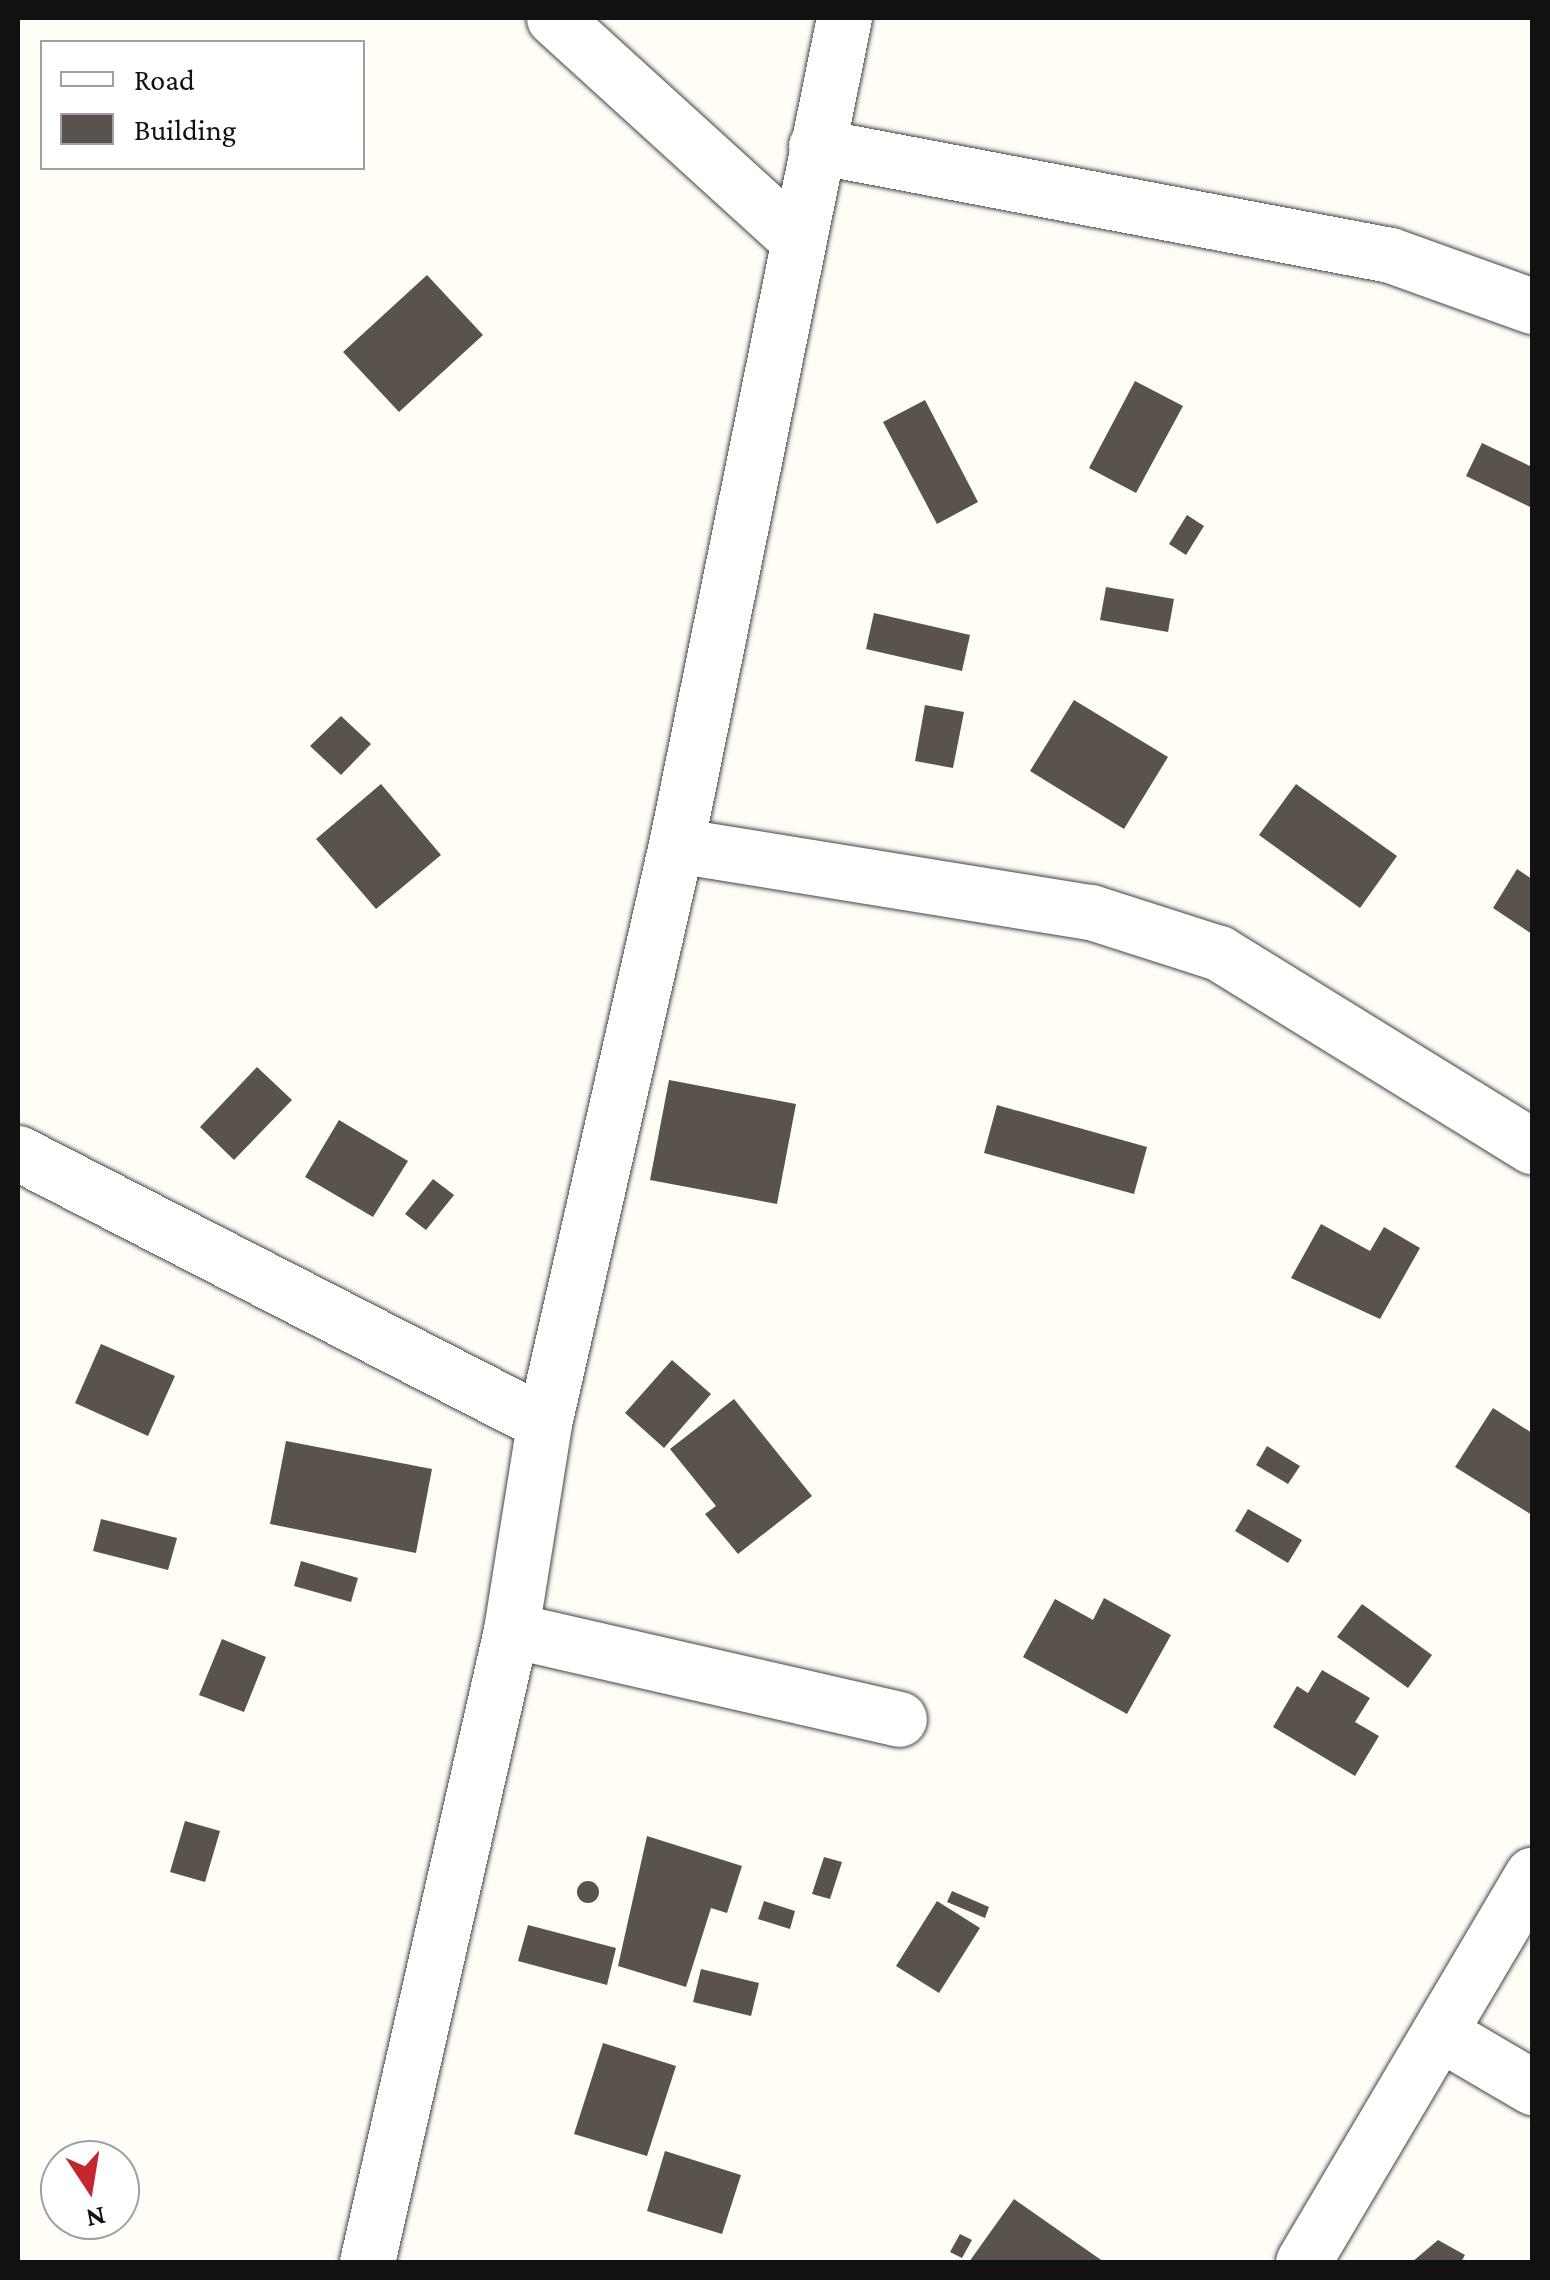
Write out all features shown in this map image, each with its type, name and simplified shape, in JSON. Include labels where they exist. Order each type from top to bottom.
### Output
[{"type":"street","points":[[554,18],[795,238]]},
{"type":"street","points":[[368,2262],[511,1630],[544,1423],[676,845],[795,238],[844,18]]},
{"type":"street","points":[[816,146],[1390,254],[1532,306]]},
{"type":"street","points":[[676,845],[1073,909],[1219,953],[1532,1146]]},
{"type":"street","points":[[18,1152],[544,1423]]},
{"type":"street","points":[[511,1630],[899,1719]]},
{"type":"street","points":[[1303,2262],[1532,1876]]},
{"type":"street","points":[[1440,2032],[1532,2086]]},
{"type":"building","points":[[427,275],[483,335],[399,412],[343,352]]},
{"type":"building","points":[[1135,381],[1183,406],[1136,493],[1089,468]]},
{"type":"building","points":[[925,400],[978,502],[937,524],[883,422]]},
{"type":"building","points":[[1482,443],[1532,467],[1532,508],[1466,476]]},
{"type":"building","points":[[1187,515],[1204,526],[1186,555],[1169,544]]},
{"type":"building","points":[[1106,587],[1174,599],[1168,632],[1100,620]]},
{"type":"building","points":[[874,613],[970,635],[962,671],[866,649]]},
{"type":"building","points":[[1074,700],[1168,757],[1124,829],[1030,771]]},
{"type":"building","points":[[925,705],[964,712],[953,768],[915,761]]},
{"type":"building","points":[[341,716],[371,744],[341,775],[310,746]]},
{"type":"building","points":[[381,784],[441,855],[376,909],[316,839]]},
{"type":"building","points":[[1296,784],[1397,856],[1360,908],[1259,835]]},
{"type":"building","points":[[1517,869],[1532,879],[1532,934],[1493,908]]},
{"type":"building","points":[[257,1067],[292,1100],[234,1160],[200,1127]]},
{"type":"building","points":[[669,1080],[796,1104],[777,1204],[650,1180]]},
{"type":"building","points":[[997,1105],[1147,1147],[1134,1194],[984,1153]]},
{"type":"building","points":[[339,1120],[408,1161],[373,1217],[305,1177]]},
{"type":"building","points":[[433,1179],[454,1195],[426,1230],[405,1214]]},
{"type":"building","points":[[1321,1224],[1370,1251],[1384,1227],[1420,1248],[1380,1319],[1291,1278]]},
{"type":"building","points":[[101,1344],[175,1376],[148,1436],[75,1403]]},
{"type":"building","points":[[672,1360],[711,1394],[664,1448],[625,1413]]},
{"type":"building","points":[[734,1399],[812,1496],[738,1554],[705,1514],[716,1506],[670,1449]]},
{"type":"building","points":[[1493,1408],[1532,1433],[1532,1515],[1455,1467]]},
{"type":"building","points":[[286,1441],[432,1469],[416,1553],[270,1524]]},
{"type":"building","points":[[1267,1446],[1300,1466],[1288,1484],[1256,1465]]},
{"type":"building","points":[[1248,1509],[1302,1540],[1288,1563],[1235,1531]]},
{"type":"building","points":[[101,1519],[177,1538],[168,1570],[93,1551]]},
{"type":"building","points":[[301,1561],[358,1578],[351,1602],[294,1586]]},
{"type":"building","points":[[1104,1598],[1171,1635],[1127,1714],[1023,1657],[1055,1599],[1093,1620]]},
{"type":"building","points":[[1362,1604],[1432,1655],[1408,1688],[1337,1637]]},
{"type":"building","points":[[222,1639],[266,1657],[244,1712],[199,1695]]},
{"type":"building","points":[[1322,1670],[1370,1698],[1355,1722],[1379,1736],[1355,1776],[1273,1727],[1297,1686],[1308,1693]]},
{"type":"building","points":[[185,1821],[220,1831],[205,1882],[170,1872]]},
{"type":"building","points":[[647,1836],[742,1866],[727,1913],[711,1908],[686,1987],[618,1966]]},
{"type":"building","points":[[824,1857],[842,1862],[830,1899],[812,1894]]},
{"type":"building","points":[[588,1881],[596,1884],[596,1900],[588,1903],[580,1900],[577,1892],[580,1884]]},
{"type":"building","points":[[952,1891],[989,1907],[985,1918],[947,1902]]},
{"type":"building","points":[[764,1901],[795,1911],[790,1929],[758,1919]]},
{"type":"building","points":[[937,1901],[980,1928],[939,1993],[896,1966]]},
{"type":"building","points":[[528,1925],[616,1948],[607,1985],[518,1961]]},
{"type":"building","points":[[701,1969],[759,1983],[751,2016],[693,2002]]},
{"type":"building","points":[[603,2043],[676,2066],[647,2156],[574,2134]]},
{"type":"building","points":[[665,2151],[741,2175],[722,2234],[647,2211]]},
{"type":"building","points":[[1014,2199],[1104,2262],[969,2262]]},
{"type":"building","points":[[960,2234],[972,2240],[962,2258],[950,2252]]},
{"type":"building","points":[[1438,2240],[1465,2255],[1461,2262],[1412,2262]]}]
